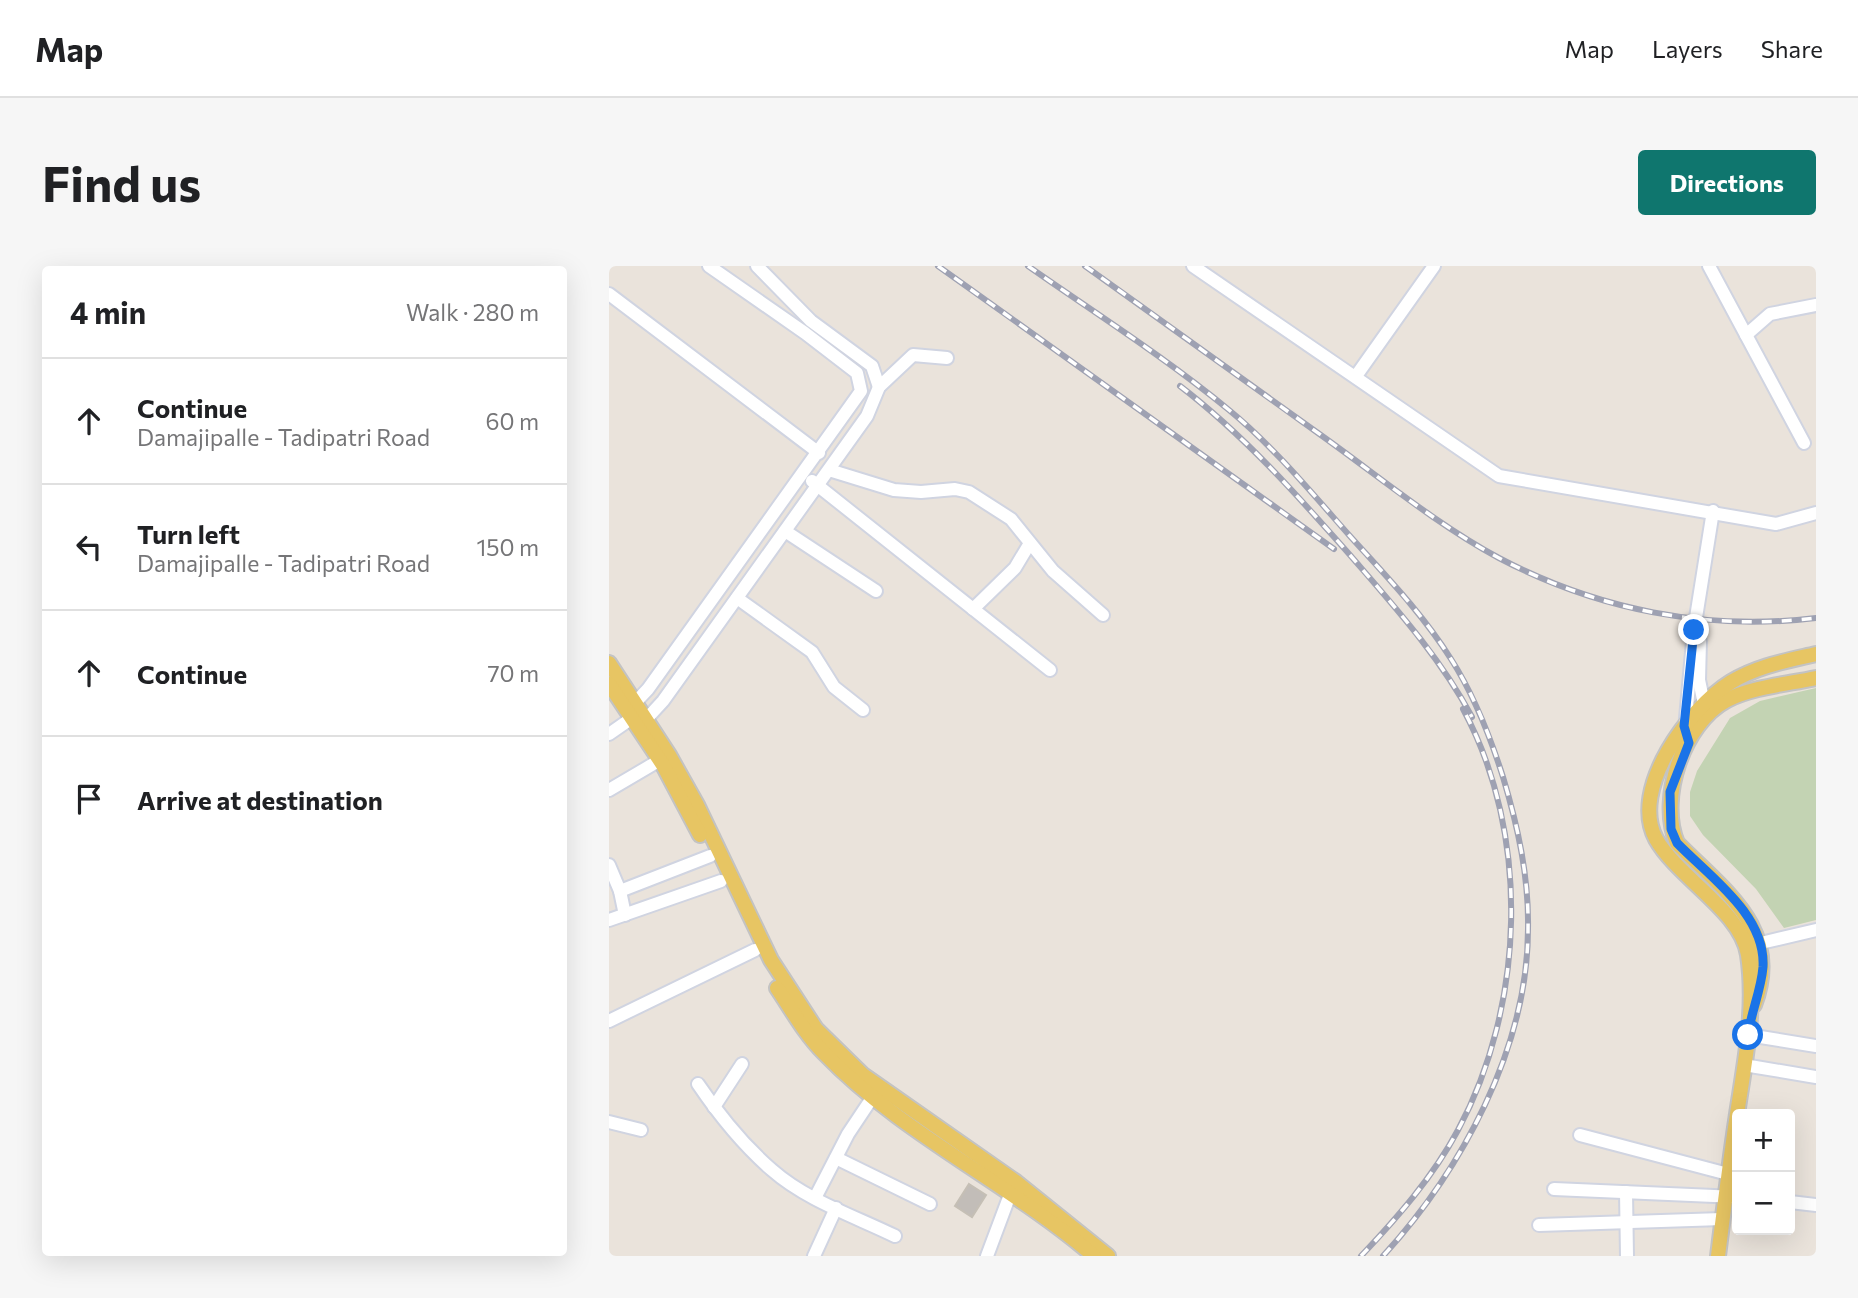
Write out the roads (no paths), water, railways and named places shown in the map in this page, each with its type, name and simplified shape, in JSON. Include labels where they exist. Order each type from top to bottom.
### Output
[{"type":"main road","points":[[1718,1256],[1722,1219],[1731,1196],[1728,1174],[1750,1015],[1748,955],[1741,935],[1670,858],[1653,831],[1650,810],[1658,771],[1684,726],[1704,704],[1726,685],[1760,668],[1816,654]]},
{"type":"main road","points":[[609,663],[710,856],[755,950],[822,1051],[872,1098],[1011,1192],[1094,1256]]},
{"type":"main road","points":[[1750,1015],[1762,970],[1761,943],[1744,913],[1677,843],[1671,829],[1670,792],[1689,743],[1711,712],[1726,701],[1816,678]]},
{"type":"main road","points":[[609,685],[636,716],[694,800],[771,961],[821,1035],[863,1075],[1016,1182],[1108,1256]]},
{"type":"street","points":[[709,266],[806,332],[857,373],[862,391]]},
{"type":"street","points":[[757,266],[811,321],[872,366],[879,387]]},
{"type":"street","points":[[1193,266],[1506,478],[1776,524],[1816,513]]},
{"type":"street","points":[[1356,376],[1434,266]]},
{"type":"street","points":[[1709,266],[1804,443]]},
{"type":"street","points":[[609,294],[819,453]]},
{"type":"street","points":[[1746,335],[1770,314],[1816,305]]},
{"type":"street","points":[[609,734],[636,716],[737,598],[867,416],[879,387],[913,355],[947,358]]},
{"type":"street","points":[[636,716],[745,555],[862,391],[879,387]]},
{"type":"street","points":[[829,470],[894,490],[921,492],[962,489],[1011,519],[1053,571],[1103,615]]},
{"type":"street","points":[[803,475],[1050,670]]},
{"type":"street","points":[[1704,704],[1699,680],[1701,638],[1716,512]]},
{"type":"street","points":[[1689,743],[1684,726],[1694,630],[1716,512]]},
{"type":"street","points":[[785,531],[876,591]]},
{"type":"street","points":[[973,609],[1015,568],[1030,544]]},
{"type":"street","points":[[745,555],[759,566]]},
{"type":"street","points":[[737,598],[812,652],[834,687],[863,710]]},
{"type":"street","points":[[609,790],[660,760]]},
{"type":"street","points":[[620,891],[710,856]]},
{"type":"street","points":[[609,865],[620,891],[625,915]]},
{"type":"street","points":[[609,920],[721,881]]},
{"type":"street","points":[[1761,943],[1816,930]]},
{"type":"street","points":[[609,1021],[755,950]]},
{"type":"street","points":[[1748,1035],[1816,1046]]},
{"type":"street","points":[[714,1107],[742,1064]]},
{"type":"street","points":[[1744,1065],[1816,1077]]},
{"type":"street","points":[[698,1084],[714,1107],[772,1170],[815,1198],[895,1236]]},
{"type":"street","points":[[815,1198],[835,1158],[872,1098]]},
{"type":"street","points":[[609,1122],[641,1130]]},
{"type":"street","points":[[1580,1135],[1728,1174]]},
{"type":"street","points":[[835,1158],[930,1204]]},
{"type":"street","points":[[1553,1189],[1731,1196]]},
{"type":"street","points":[[988,1256],[1011,1192]]},
{"type":"street","points":[[1626,1192],[1627,1256]]},
{"type":"street","points":[[1795,1203],[1816,1205]]},
{"type":"street","points":[[814,1256],[836,1208]]},
{"type":"street","points":[[1539,1225],[1722,1219]]},
{"type":"railway","points":[[938,266],[1334,549]]},
{"type":"railway","points":[[1028,266],[1180,372],[1229,410],[1276,454],[1428,626],[1467,687],[1493,746],[1513,815],[1527,890],[1525,974],[1516,1018],[1503,1062],[1463,1147],[1439,1186],[1383,1256]]},
{"type":"railway","points":[[1085,266],[1432,516],[1499,558],[1575,591],[1653,612],[1734,621],[1816,618]]},
{"type":"railway","points":[[1180,386],[1248,445],[1350,555],[1431,653],[1472,717]]},
{"type":"railway","points":[[1361,1256],[1414,1196],[1458,1130],[1480,1081],[1497,1029],[1507,975],[1511,920],[1509,865],[1500,810],[1485,758],[1463,709]]}]
